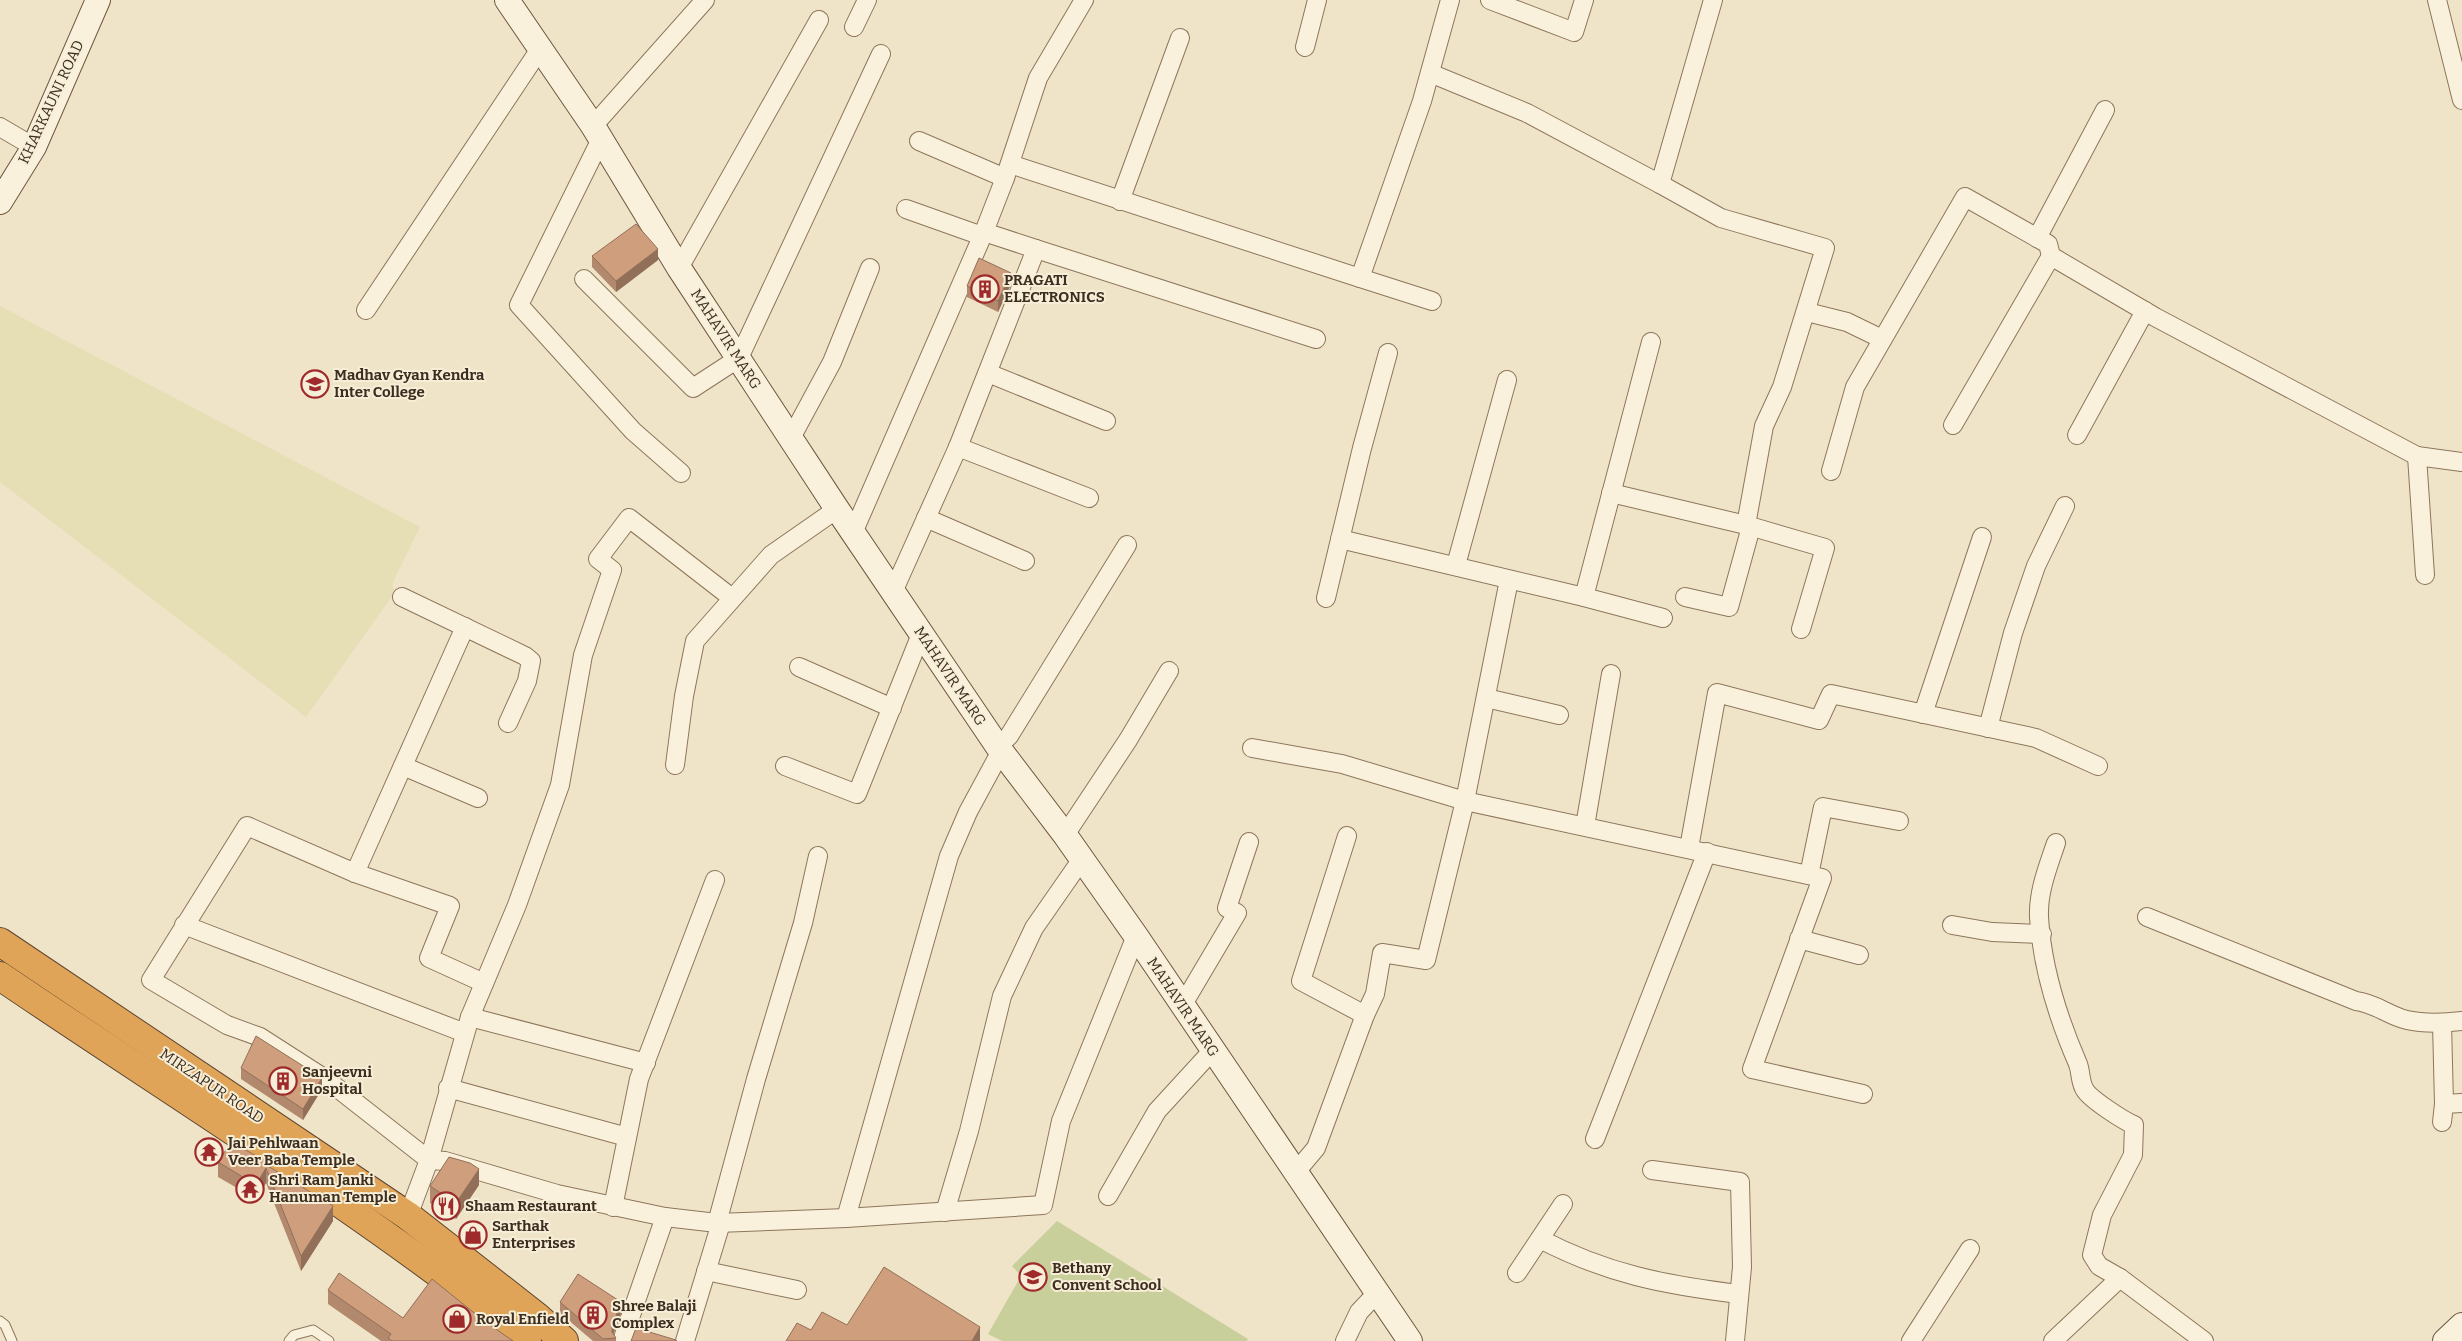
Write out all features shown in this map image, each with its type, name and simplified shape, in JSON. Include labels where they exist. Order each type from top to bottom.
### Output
[{"type":"highway","name":"MIRZAPUR ROAD","points":[[0,942],[408,1216],[536,1316],[564,1341]]},
{"type":"highway","name":"MIRZAPUR ROAD","points":[[0,976],[379,1229],[459,1287],[527,1341]]},
{"type":"street","name":"KHARKAUNI ROAD","points":[[0,202],[34,148],[98,0]]},
{"type":"street","name":"MAHAVIR MARG","points":[[507,0],[597,133],[679,268],[921,634],[999,749],[1065,835],[1136,936],[1410,1341]]},
{"type":"street","points":[[681,473],[633,431],[519,305],[597,133],[704,0]]},
{"type":"street","points":[[854,27],[867,0]]},
{"type":"street","points":[[853,533],[983,234],[1008,171],[1038,78],[1084,0]]},
{"type":"street","points":[[1305,47],[1317,0]]},
{"type":"street","points":[[1360,278],[1430,73],[1450,0]]},
{"type":"street","points":[[1490,0],[1574,32],[1584,0]]},
{"type":"street","points":[[1660,184],[1713,0]]},
{"type":"street","points":[[2437,0],[2462,100]]},
{"type":"street","points":[[679,268],[819,20]]},
{"type":"street","points":[[1120,201],[1180,38]]},
{"type":"street","points":[[366,310],[540,49]]},
{"type":"street","points":[[584,279],[692,388],[738,358],[881,54]]},
{"type":"street","points":[[1430,73],[1527,113],[1721,218],[1825,248],[1807,312],[1782,388],[1764,426],[1749,526],[1730,607],[1685,597]]},
{"type":"street","points":[[2037,238],[2106,110]]},
{"type":"street","points":[[0,127],[34,148]]},
{"type":"street","points":[[920,141],[1008,171],[1120,201],[1432,301]]},
{"type":"street","points":[[1832,471],[1855,386],[1965,197],[2048,244],[2051,256],[1953,425]]},
{"type":"street","points":[[906,209],[1316,338]]},
{"type":"street","points":[[893,592],[958,447],[1036,249]]},
{"type":"street","points":[[2051,256],[2145,312],[2417,456],[2462,462]]},
{"type":"street","points":[[791,438],[832,362],[870,268]]},
{"type":"street","points":[[1807,312],[1847,322],[1882,339]]},
{"type":"street","points":[[2077,436],[2145,312]]},
{"type":"street","points":[[1584,596],[1651,342]]},
{"type":"street","points":[[1326,598],[1388,353]]},
{"type":"street","points":[[988,373],[1106,421]]},
{"type":"street","points":[[1456,565],[1508,380]]},
{"type":"street","points":[[958,447],[1089,498]]},
{"type":"street","points":[[2417,456],[2425,575]]},
{"type":"street","points":[[1611,493],[1749,526],[1825,548],[1801,629]]},
{"type":"street","points":[[1988,728],[2013,633],[2036,566],[2065,506]]},
{"type":"street","points":[[675,765],[684,696],[695,641],[771,555],[837,509]]},
{"type":"street","points":[[408,1216],[429,1160],[467,1025],[517,905],[560,785],[583,655],[612,570],[598,559],[630,518],[732,598]]},
{"type":"street","points":[[926,518],[1025,561]]},
{"type":"street","points":[[1923,714],[1982,537]]},
{"type":"street","points":[[1340,539],[1584,596],[1663,618]]},
{"type":"street","points":[[846,1218],[924,950],[949,856],[999,749],[1009,736],[1127,545]]},
{"type":"street","points":[[1295,1173],[1316,1148],[1365,1015],[1375,994],[1382,953],[1426,960],[1465,801],[1509,580]]},
{"type":"street","points":[[402,597],[525,656],[531,661],[526,681],[508,723]]},
{"type":"street","points":[[355,873],[465,627]]},
{"type":"street","points":[[785,766],[858,794],[921,634]]},
{"type":"street","points":[[799,667],[892,708]]},
{"type":"street","points":[[1065,835],[1128,740],[1169,671]]},
{"type":"street","points":[[1585,826],[1612,674]]},
{"type":"street","points":[[1689,848],[1717,693],[1819,720],[1831,694],[2036,738],[2098,766]]},
{"type":"street","points":[[1486,698],[1559,715]]},
{"type":"street","points":[[1252,748],[1342,764],[1465,801],[1822,878],[1752,1069],[1863,1094]]},
{"type":"street","points":[[403,766],[478,798]]},
{"type":"street","points":[[1809,875],[1823,808],[1899,821]]},
{"type":"street","points":[[484,984],[429,958],[450,906],[355,873],[247,826],[151,980],[227,1025],[260,1037],[327,1080],[429,1160],[444,1161],[557,1194],[665,1217],[719,1223],[846,1218],[1043,1205],[1061,1121],[1136,936]]},
{"type":"street","points":[[1347,836],[1300,981],[1365,1015]]},
{"type":"street","points":[[1182,1006],[1237,913],[1227,908],[1249,842]]},
{"type":"street","points":[[2056,843],[2042,888],[2039,916],[2056,1009],[2065,1036],[2079,1066],[2084,1090],[2123,1120],[2134,1125],[2133,1155],[2102,1215],[2092,1255],[2099,1266],[2120,1278],[2204,1341]]},
{"type":"street","points":[[1595,1139],[1707,852]]},
{"type":"street","points":[[685,1341],[706,1271],[756,1079],[803,923],[818,856]]},
{"type":"street","points":[[945,1212],[969,1131],[1002,996],[1034,928],[1082,859]]},
{"type":"street","points":[[613,1207],[639,1079],[715,880]]},
{"type":"street","points":[[2147,917],[2356,1001],[2368,1002],[2406,1020],[2442,1023],[2462,1021]]},
{"type":"street","points":[[184,925],[467,1025],[646,1062]]},
{"type":"street","points":[[1952,925],[1992,932],[2042,934]]},
{"type":"street","points":[[1799,939],[1859,955]]},
{"type":"street","points":[[2442,1023],[2444,1104],[2442,1122]]},
{"type":"street","points":[[1108,1196],[1157,1111],[1212,1051]]},
{"type":"street","points":[[448,1088],[627,1137]]},
{"type":"street","points":[[2444,1104],[2462,1102]]},
{"type":"street","points":[[1652,1170],[1740,1182],[1742,1267],[1735,1341]]},
{"type":"street","points":[[1517,1273],[1563,1204]]},
{"type":"street","points":[[622,1341],[665,1217]]},
{"type":"street","points":[[1540,1238],[1575,1257],[1624,1274],[1687,1288],[1739,1294]]},
{"type":"street","points":[[1911,1341],[1970,1248]]},
{"type":"street","points":[[706,1271],[797,1290]]},
{"type":"street","points":[[2053,1341],[2120,1278]]},
{"type":"street","points":[[1345,1341],[1359,1312],[1378,1292]]},
{"type":"street","points":[[2446,1341],[2462,1325]]},
{"type":"lane","points":[[0,1321],[5,1325],[12,1341]]},
{"type":"lane","points":[[289,1341],[294,1335],[313,1330],[329,1341]]},
{"type":"shaded area","points":[[0,306],[420,527],[392,584],[395,592],[306,717],[0,482]]},
{"type":"green space","points":[[1057,1221],[1248,1339],[1247,1341],[1002,1341],[988,1334],[1021,1276],[1012,1266]]},
{"type":"building","points":[[636,224],[658,249],[616,281],[592,256]]},
{"type":"building","points":[[979,258],[1011,273],[998,301],[967,286]]},
{"type":"building","name":"Sanjeevni Hospital","points":[[256,1036],[322,1078],[303,1109],[241,1068]]},
{"type":"building","points":[[231,1142],[269,1163],[268,1166],[333,1206],[301,1256],[266,1168],[256,1185],[218,1162]]},
{"type":"building","points":[[449,1157],[470,1163],[479,1169],[456,1203],[430,1186]]},
{"type":"building","points":[[884,1267],[980,1327],[972,1341],[786,1341],[797,1323],[811,1330],[822,1312],[847,1325]]},
{"type":"building","points":[[339,1273],[403,1318],[432,1279],[483,1320],[513,1341],[392,1341],[388,1338],[391,1334],[328,1290]]},
{"type":"building","name":"Shree Balaji Complex","points":[[578,1274],[621,1302],[612,1327],[612,1332],[616,1338],[603,1339],[560,1302]]},
{"type":"building","points":[[636,1328],[676,1340],[677,1341],[631,1341]]},
{"type":"place","name":"PRAGATI ELECTRONICS","points":[[985,289]]},
{"type":"place","name":"Madhav Gyan Kendra Inter College","points":[[315,384]]},
{"type":"place","name":"Sanjeevni Hospital","points":[[283,1081]]},
{"type":"place","name":"Jai Pehlwaan Veer Baba Temple","points":[[209,1152]]},
{"type":"place","name":"Shri Ram Janki Hanuman Temple","points":[[250,1189]]},
{"type":"place","name":"Shaam Restaurant","points":[[446,1206]]},
{"type":"place","name":"Sarthak Enterprises","points":[[473,1235]]},
{"type":"place","name":"Bethany Convent School","points":[[1033,1277]]},
{"type":"place","name":"Shree Balaji Complex","points":[[593,1315]]},
{"type":"place","name":"Royal Enfield","points":[[457,1319]]}]
